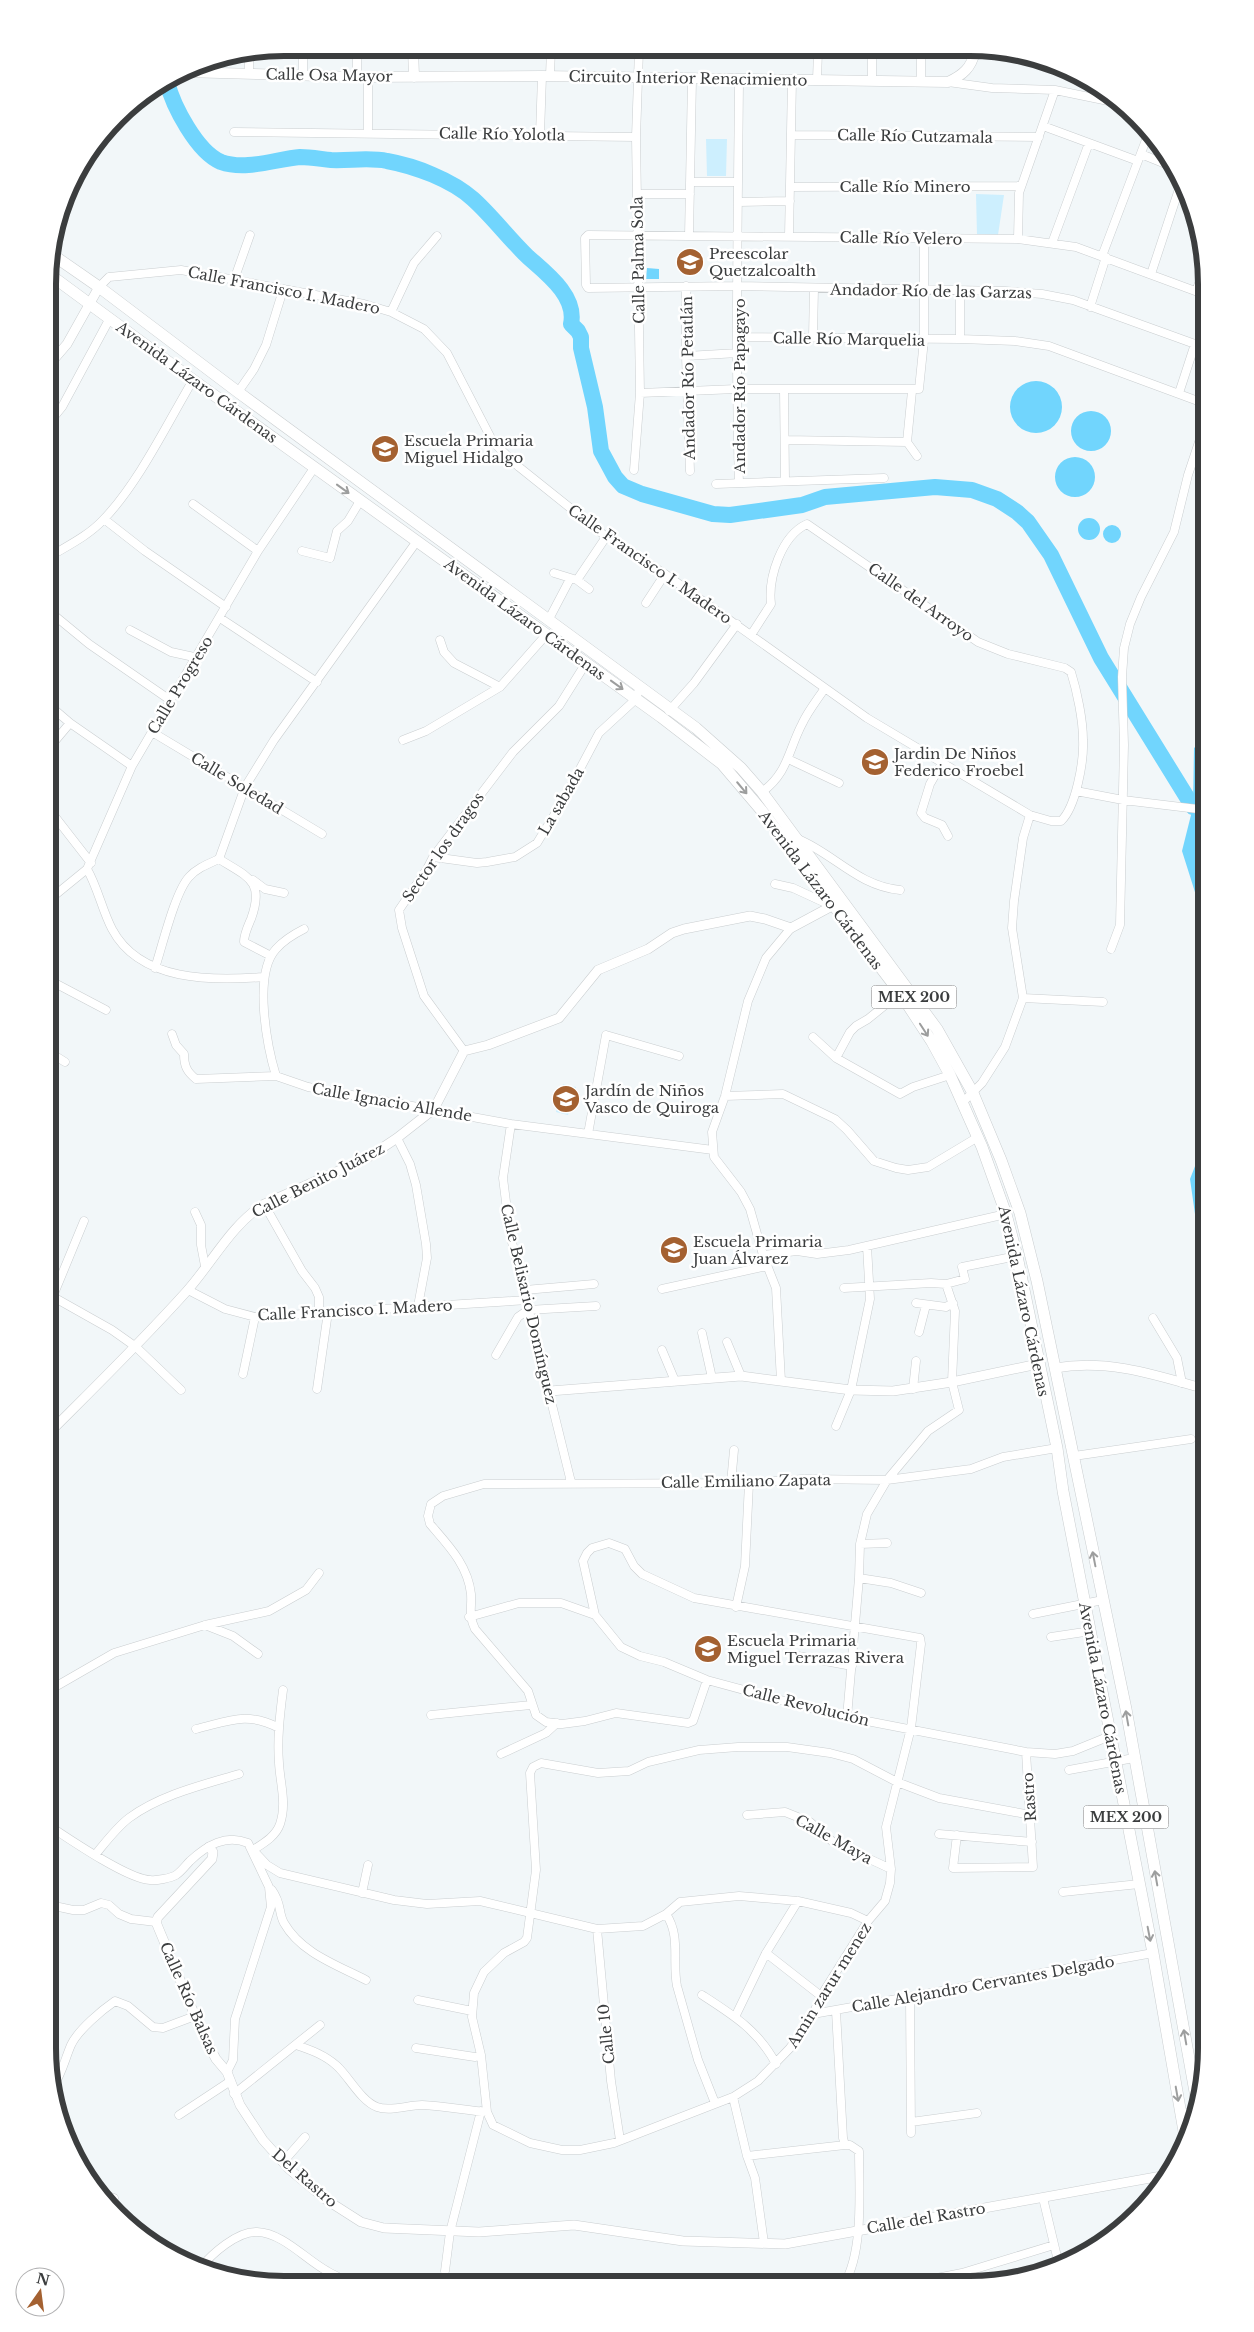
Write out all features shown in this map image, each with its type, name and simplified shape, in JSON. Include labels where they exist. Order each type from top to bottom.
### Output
[{"type":"main road","points":[[413,56],[414,77]]},
{"type":"main road","points":[[948,82],[964,74],[973,62],[974,56]]},
{"type":"main road","name":"Calle Osa Mayor","points":[[209,69],[249,73],[414,77]]},
{"type":"main road","name":"Circuito Interior Renacimiento","points":[[414,77],[546,76],[948,82]]},
{"type":"main road","name":"Avenida Lázaro Cárdenas","points":[[58,259],[671,708],[741,768],[762,792],[793,837],[937,1029],[973,1093],[1001,1160],[1031,1250],[1134,1758],[1194,2087]]},
{"type":"main road","name":"Avenida Lázaro Cárdenas","points":[[56,279],[314,468],[662,717],[722,764],[762,811],[832,906],[900,993],[932,1042],[950,1075],[978,1137],[1006,1214],[1017,1256],[1056,1448],[1153,1953],[1183,2127]]},
{"type":"main road","points":[[1129,1832],[1147,1828]]},
{"type":"main road","points":[[1181,2115],[1188,2114]]},
{"type":"street","points":[[303,56],[303,75]]},
{"type":"street","points":[[357,56],[357,77]]},
{"type":"street","points":[[540,134],[550,56]]},
{"type":"street","name":"Calle Palma Sola","points":[[634,470],[640,393],[640,288],[636,137],[639,56]]},
{"type":"street","points":[[817,80],[818,56]]},
{"type":"street","points":[[872,56],[872,81]]},
{"type":"street","points":[[921,56],[921,82]]},
{"type":"street","points":[[249,59],[249,73]]},
{"type":"street","points":[[368,77],[368,132]]},
{"type":"street","points":[[689,236],[692,79]]},
{"type":"street","name":"Andador Río Papagayo","points":[[739,79],[739,337],[736,390],[740,483]]},
{"type":"street","points":[[789,236],[792,80]]},
{"type":"street","points":[[948,82],[992,88],[1054,90],[1098,96]]},
{"type":"street","points":[[1018,239],[1021,186],[1054,90]]},
{"type":"street","points":[[1043,126],[1089,143],[1163,164]]},
{"type":"street","name":"Calle Río Yolotla","points":[[234,132],[540,134],[636,137]]},
{"type":"street","name":"Calle Río Cutzamala","points":[[791,135],[1039,138]]},
{"type":"street","points":[[1090,306],[1104,257],[1146,140]]},
{"type":"street","points":[[1052,243],[1089,143]]},
{"type":"street","points":[[690,182],[738,182]]},
{"type":"street","name":"Calle Río Minero","points":[[790,187],[1021,186]]},
{"type":"street","points":[[637,194],[690,194]]},
{"type":"street","points":[[1151,274],[1178,194]]},
{"type":"street","points":[[739,202],[790,201]]},
{"type":"street","points":[[234,280],[250,235]]},
{"type":"street","points":[[392,312],[414,263],[437,236]]},
{"type":"street","name":"Calle Río Velero","points":[[586,287],[585,236],[789,236],[1018,239],[1052,243],[1076,247],[1196,291]]},
{"type":"street","points":[[918,456],[907,442],[924,340],[924,238]]},
{"type":"street","name":"Calle Francisco I. Madero","points":[[98,287],[110,277],[171,270],[206,274],[364,304],[392,312],[424,329],[447,352],[493,442],[519,467],[606,537],[665,574],[867,718],[1030,815],[1051,821],[1061,821],[1068,814],[1076,792]]},
{"type":"street","name":"Andador Río Petatlán","points":[[686,286],[686,356],[690,471]]},
{"type":"street","name":"Andador Río de las Garzas","points":[[586,287],[738,286],[960,290],[1042,294],[1090,306],[1198,345]]},
{"type":"street","points":[[1196,291],[1198,286]]},
{"type":"street","points":[[56,357],[67,344],[98,287]]},
{"type":"street","points":[[813,337],[814,288]]},
{"type":"street","points":[[238,392],[254,369],[266,345],[283,290]]},
{"type":"street","points":[[960,290],[960,339]]},
{"type":"street","points":[[56,414],[110,318]]},
{"type":"street","name":"Calle Río Marquelia","points":[[739,337],[1014,341],[1049,346],[1198,401]]},
{"type":"street","points":[[1179,393],[1195,344]]},
{"type":"street","points":[[686,356],[738,353]]},
{"type":"street","points":[[56,553],[92,530],[104,519],[139,472],[193,380]]},
{"type":"street","points":[[640,393],[784,389],[916,390]]},
{"type":"street","points":[[784,389],[785,481]]},
{"type":"street","points":[[785,440],[907,442]]},
{"type":"street","points":[[1111,949],[1120,925],[1124,745],[1122,677],[1124,648],[1130,624],[1141,598],[1174,532],[1198,445]]},
{"type":"street","name":"Calle Progreso","points":[[56,894],[89,866],[132,766],[194,657],[220,618],[258,551],[314,468]]},
{"type":"street","points":[[716,484],[884,478]]},
{"type":"street","points":[[302,550],[330,558],[337,531],[348,521],[360,501]]},
{"type":"street","points":[[193,504],[258,551]]},
{"type":"street","points":[[104,519],[126,538],[226,607]]},
{"type":"street","name":"Calle del Arroyo","points":[[751,635],[771,604],[769,590],[774,566],[782,550],[794,534],[807,524],[978,642],[1008,654],[1065,668],[1071,672],[1083,740],[1076,792]]},
{"type":"street","points":[[549,619],[574,580],[606,537]]},
{"type":"street","points":[[155,968],[181,890],[188,878],[194,872],[219,859],[245,787],[274,740],[417,541]]},
{"type":"street","points":[[554,573],[574,580],[589,590]]},
{"type":"street","points":[[646,603],[665,574]]},
{"type":"street","points":[[56,617],[89,644],[170,700]]},
{"type":"street","points":[[220,618],[317,682]]},
{"type":"street","points":[[662,717],[694,683],[737,624]]},
{"type":"street","points":[[130,630],[171,652],[194,657]]},
{"type":"street","points":[[403,740],[426,731],[500,687],[546,635]]},
{"type":"street","points":[[440,640],[444,652],[454,663],[500,687]]},
{"type":"street","name":"Sector los dragos","points":[[464,1051],[424,996],[402,928],[399,910],[428,869],[433,857],[513,752],[559,706],[586,663]]},
{"type":"street","points":[[636,699],[640,686]]},
{"type":"street","points":[[762,792],[775,782],[788,758],[802,723],[825,688]]},
{"type":"street","name":"La sabada","points":[[433,857],[477,863],[515,857],[537,843],[564,799],[599,733],[618,718],[636,699]]},
{"type":"street","points":[[56,711],[70,723],[132,766]]},
{"type":"street","points":[[56,740],[70,723]]},
{"type":"street","name":"Calle Soledad","points":[[152,732],[322,834]]},
{"type":"street","points":[[788,758],[839,783]]},
{"type":"street","points":[[942,763],[930,784],[921,813],[925,818],[942,825],[948,836]]},
{"type":"street","points":[[1076,792],[1198,809]]},
{"type":"street","points":[[963,1102],[973,1093],[994,1066],[1005,1047],[1022,998],[1012,928],[1023,838],[1030,815]]},
{"type":"street","points":[[56,819],[89,866],[112,930],[125,947],[155,968],[180,974],[232,979],[264,977]]},
{"type":"street","points":[[793,837],[818,848],[850,873],[867,882],[900,890]]},
{"type":"street","points":[[219,859],[265,889],[284,893]]},
{"type":"street","points":[[251,879],[257,891],[254,909],[244,942],[271,956]]},
{"type":"street","points":[[775,884],[793,888],[832,906]]},
{"type":"street","points":[[781,1381],[776,1288],[763,1255],[750,1209],[741,1192],[714,1157],[712,1132],[725,1096],[748,1001],[766,958],[791,928],[832,906]]},
{"type":"street","points":[[464,1051],[488,1046],[559,1018],[598,970],[648,949],[678,931],[750,916],[765,918],[791,928]]},
{"type":"street","points":[[276,1076],[267,1041],[264,977],[275,949],[291,936],[304,929]]},
{"type":"street","points":[[56,984],[106,1010]]},
{"type":"street","points":[[836,1058],[850,1032],[900,993]]},
{"type":"street","points":[[1022,998],[1103,1002]]},
{"type":"street","name":"Calle Ignacio Allende","points":[[172,1034],[176,1045],[184,1054],[184,1064],[188,1073],[196,1079],[276,1076],[308,1087],[511,1124],[713,1150]]},
{"type":"street","points":[[588,1134],[606,1035],[678,1056]]},
{"type":"street","points":[[813,1037],[836,1058],[900,1094],[908,1089],[950,1075]]},
{"type":"street","name":"Calle Benito Juárez","points":[[56,1426],[136,1347],[188,1290],[216,1251],[250,1213],[264,1204],[367,1158],[396,1138],[434,1109],[464,1051]]},
{"type":"street","points":[[56,1056],[65,1062]]},
{"type":"street","points":[[725,1096],[783,1094],[835,1119],[874,1161],[896,1168],[928,1167],[978,1137]]},
{"type":"street","name":"Calle Belisario Domínguez","points":[[511,1124],[503,1178],[504,1203],[510,1234],[528,1300],[528,1310],[550,1391],[571,1482]]},
{"type":"street","points":[[396,1138],[410,1164],[416,1185],[426,1244],[427,1258],[418,1306]]},
{"type":"street","points":[[264,1204],[302,1271],[315,1288],[324,1312],[317,1389]]},
{"type":"street","points":[[195,1212],[201,1225],[201,1245],[205,1266]]},
{"type":"street","points":[[763,1255],[797,1251],[817,1254],[867,1246],[1006,1214]]},
{"type":"street","points":[[56,1284],[84,1221]]},
{"type":"street","points":[[836,1426],[850,1390],[870,1299],[867,1246]]},
{"type":"street","points":[[844,1288],[946,1284],[965,1279],[963,1268],[1017,1256]]},
{"type":"street","points":[[662,1289],[767,1266]]},
{"type":"street","points":[[525,1290],[594,1284]]},
{"type":"street","points":[[847,1717],[859,1578],[860,1544],[867,1514],[886,1480],[928,1431],[958,1412],[959,1408],[952,1382],[953,1340],[956,1322],[953,1303],[946,1284]]},
{"type":"street","name":"Calle Francisco I. Madero","points":[[188,1290],[225,1309],[255,1317],[528,1300]]},
{"type":"street","points":[[56,1298],[112,1330],[136,1347],[181,1390]]},
{"type":"street","points":[[916,1303],[946,1307],[953,1303]]},
{"type":"street","points":[[919,1332],[926,1305]]},
{"type":"street","points":[[496,1355],[518,1318],[528,1310],[596,1306]]},
{"type":"street","points":[[243,1374],[255,1317]]},
{"type":"street","points":[[1153,1318],[1177,1358],[1182,1383]]},
{"type":"street","points":[[702,1333],[712,1378]]},
{"type":"street","points":[[727,1342],[740,1376]]},
{"type":"street","points":[[662,1350],[674,1381]]},
{"type":"street","points":[[913,1389],[916,1361]]},
{"type":"street","points":[[550,1391],[740,1376],[850,1390],[893,1391],[952,1382],[1038,1364]]},
{"type":"street","points":[[1055,1368],[1096,1364],[1120,1366],[1198,1389]]},
{"type":"street","points":[[1074,1456],[1191,1439]]},
{"type":"street","name":"Calle Emiliano Zapata","points":[[469,1617],[470,1594],[463,1564],[430,1524],[428,1516],[434,1500],[484,1484],[571,1482],[749,1483],[803,1479],[886,1480],[971,1469],[1004,1457],[1056,1448]]},
{"type":"street","points":[[731,1483],[734,1450]]},
{"type":"street","points":[[749,1483],[745,1566],[736,1607],[855,1626]]},
{"type":"street","name":"Calle Revolución","points":[[736,1607],[694,1598],[655,1581],[642,1574],[634,1566],[625,1549],[609,1543],[597,1546],[586,1553],[583,1562],[596,1615],[621,1646],[640,1656],[664,1662],[707,1680],[847,1717],[1026,1752],[1055,1754],[1073,1751],[1110,1736]]},
{"type":"street","points":[[860,1544],[887,1543]]},
{"type":"street","points":[[56,1686],[114,1653],[205,1624],[269,1611],[306,1590],[319,1573]]},
{"type":"street","points":[[859,1578],[890,1583],[921,1593]]},
{"type":"street","points":[[1033,1614],[1103,1600]]},
{"type":"street","points":[[596,1615],[561,1603],[519,1603],[469,1617],[475,1629],[528,1690],[531,1705],[536,1715],[546,1722],[585,1721],[616,1713],[688,1723],[693,1722],[707,1680]]},
{"type":"street","points":[[205,1624],[233,1636],[258,1654]]},
{"type":"street","name":"Amin zarur menez","points":[[484,2112],[493,2125],[530,2143],[562,2150],[580,2150],[620,2140],[715,2103],[734,2098],[758,2081],[776,2064],[814,2014],[821,1996],[868,1921],[885,1901],[890,1883],[891,1869],[886,1827],[911,1728],[921,1644],[920,1638],[855,1626]]},
{"type":"street","points":[[1051,1637],[1091,1631]]},
{"type":"street","points":[[798,1656],[852,1666]]},
{"type":"street","points":[[253,1850],[269,1840],[280,1825],[284,1803],[279,1762],[279,1728],[283,1690]]},
{"type":"street","points":[[431,1715],[531,1705]]},
{"type":"street","points":[[196,1729],[247,1717],[266,1720],[279,1728]]},
{"type":"street","points":[[501,1754],[546,1733],[557,1723]]},
{"type":"street","points":[[445,2271],[450,2232],[484,2112],[481,2055],[472,2014],[474,1993],[484,1972],[504,1953],[524,1942],[527,1938],[532,1912],[536,1870],[530,1773],[533,1766],[541,1763],[598,1772],[629,1771],[648,1762],[699,1750],[738,1747],[787,1747],[830,1753],[853,1759],[897,1782],[939,1798],[1031,1816]]},
{"type":"street","name":"Rastro","points":[[1026,1752],[1032,1842]]},
{"type":"street","points":[[1069,1770],[1134,1758]]},
{"type":"street","points":[[94,1855],[128,1819],[155,1803],[239,1774]]},
{"type":"street","name":"Calle Maya","points":[[747,1815],[785,1812],[810,1822],[833,1842],[891,1869]]},
{"type":"street","points":[[56,1831],[94,1855],[134,1876],[150,1880],[176,1875],[201,1850],[221,1840],[236,1838],[248,1843],[267,1865],[280,1874],[394,1900],[427,1904],[480,1901],[597,1929],[642,1926],[666,1914],[680,1902],[739,1896],[798,1901],[851,1913],[868,1921]]},
{"type":"street","points":[[939,1834],[957,1835],[1032,1842],[1033,1867],[953,1868],[957,1835]]},
{"type":"street","points":[[58,1907],[84,1910],[101,1903],[108,1905],[131,1919],[156,1922],[212,1859],[213,1852],[209,1847]]},
{"type":"street","name":"Del Rastro","points":[[253,1850],[269,1887],[271,1908],[235,2019],[233,2060],[227,2072],[234,2094],[263,2140],[283,2162],[325,2199],[361,2222],[384,2228],[479,2232],[574,2225],[684,2241]]},
{"type":"street","points":[[362,1893],[368,1865]]},
{"type":"street","points":[[1062,1892],[1139,1884]]},
{"type":"street","points":[[269,1887],[279,1900],[283,1921],[300,1944],[366,1980]]},
{"type":"street","points":[[735,2017],[766,1953],[798,1901]]},
{"type":"street","points":[[666,1914],[672,1923],[676,1949],[674,1974],[677,1986],[698,2060],[715,2103]]},
{"type":"street","name":"Calle Río Balsas","points":[[156,1922],[195,2016],[216,2059],[227,2072]]},
{"type":"street","name":"Calle 10","points":[[597,1929],[611,2081],[620,2140]]},
{"type":"street","points":[[766,1953],[821,1996]]},
{"type":"street","name":"Calle Alejandro Cervantes Delgado","points":[[814,2014],[1153,1953]]},
{"type":"street","points":[[702,1995],[735,2017],[766,2045],[776,2064]]},
{"type":"street","points":[[910,1998],[912,2133]]},
{"type":"street","points":[[418,2000],[472,2014]]},
{"type":"street","points":[[58,2079],[72,2043],[101,2011],[115,2001],[128,2006],[154,2027],[163,2028],[195,2016]]},
{"type":"street","points":[[836,2011],[845,2145]]},
{"type":"street","points":[[234,2094],[320,2025]]},
{"type":"street","points":[[296,2045],[317,2052],[337,2066],[355,2088],[375,2107],[387,2109],[423,2105],[484,2112]]},
{"type":"street","points":[[416,2048],[474,2057],[481,2055]]},
{"type":"street","points":[[179,2115],[229,2082]]},
{"type":"street","points":[[734,2098],[747,2156],[755,2178],[764,2243]]},
{"type":"street","points":[[912,2122],[977,2113]]},
{"type":"street","points":[[283,2162],[306,2137]]},
{"type":"street","points":[[747,2156],[845,2145],[850,2145],[860,2150],[859,2230],[848,2276]]},
{"type":"street","name":"Calle del Rastro","points":[[684,2241],[784,2244],[1157,2177]]},
{"type":"street","points":[[1043,2198],[1058,2258]]},
{"type":"street","points":[[205,2262],[233,2239],[256,2232],[276,2237],[336,2276]]},
{"type":"street","points":[[947,2276],[1054,2245]]},
{"type":"shaded area","points":[[706,139],[727,139],[726,176],[707,176]]},
{"type":"shaded area","points":[[976,194],[1004,195],[998,235],[977,235]]},
{"type":"shaded area","points":[[563,1084],[576,1087],[568,1115],[556,1112]]},
{"type":"water","points":[[647,268],[659,269],[659,279],[646,279]]},
{"type":"water","points":[[1031,381],[1041,381],[1055,388],[1062,402],[1062,412],[1055,426],[1041,433],[1031,433],[1021,429],[1014,422],[1010,412],[1010,402],[1014,392],[1021,385]]},
{"type":"water","points":[[1095,411],[1102,414],[1108,420],[1111,431],[1110,439],[1102,448],[1095,451],[1087,451],[1080,448],[1072,439],[1071,427],[1074,420],[1083,412]]},
{"type":"water","points":[[1079,457],[1086,460],[1092,466],[1095,477],[1094,485],[1086,494],[1079,497],[1071,497],[1064,494],[1056,485],[1055,473],[1058,466],[1067,458]]},
{"type":"water","points":[[1089,518],[1097,521],[1100,529],[1097,537],[1089,540],[1081,537],[1078,529],[1081,521]]},
{"type":"water","points":[[1112,525],[1118,528],[1121,534],[1118,540],[1112,543],[1106,540],[1103,534],[1106,528]]},
{"type":"water","points":[[1198,744],[1198,902],[1182,851],[1193,807],[1194,748]]},
{"type":"water","points":[[1198,1158],[1198,1235],[1190,1179]]},
{"type":"waterway","points":[[169,88],[180,115],[195,139],[212,157],[221,162],[251,165],[300,157],[331,160],[380,160],[409,166],[433,175],[455,186],[473,199],[521,250],[559,286],[565,295],[572,314],[571,324],[581,337],[581,348],[595,407],[601,451],[615,477],[623,486],[642,494],[713,514],[730,515],[802,505],[825,497],[935,487],[972,490],[997,499],[1017,512],[1028,522],[1051,555],[1101,658],[1193,807]]},
{"type":"place","name":"Preescolar Quetzalcoalth","points":[[690,262]]},
{"type":"place","name":"Escuela Primaria Miguel Hidalgo","points":[[385,449]]},
{"type":"place","name":"Jardin De Niños Federico Froebel","points":[[875,762]]},
{"type":"place","name":"Jardín de Niños Vasco de Quiroga","points":[[566,1099]]},
{"type":"place","name":"Escuela Primaria Juan Álvarez","points":[[674,1250]]},
{"type":"place","name":"Escuela Primaria Miguel Terrazas Rivera","points":[[708,1649]]}]
